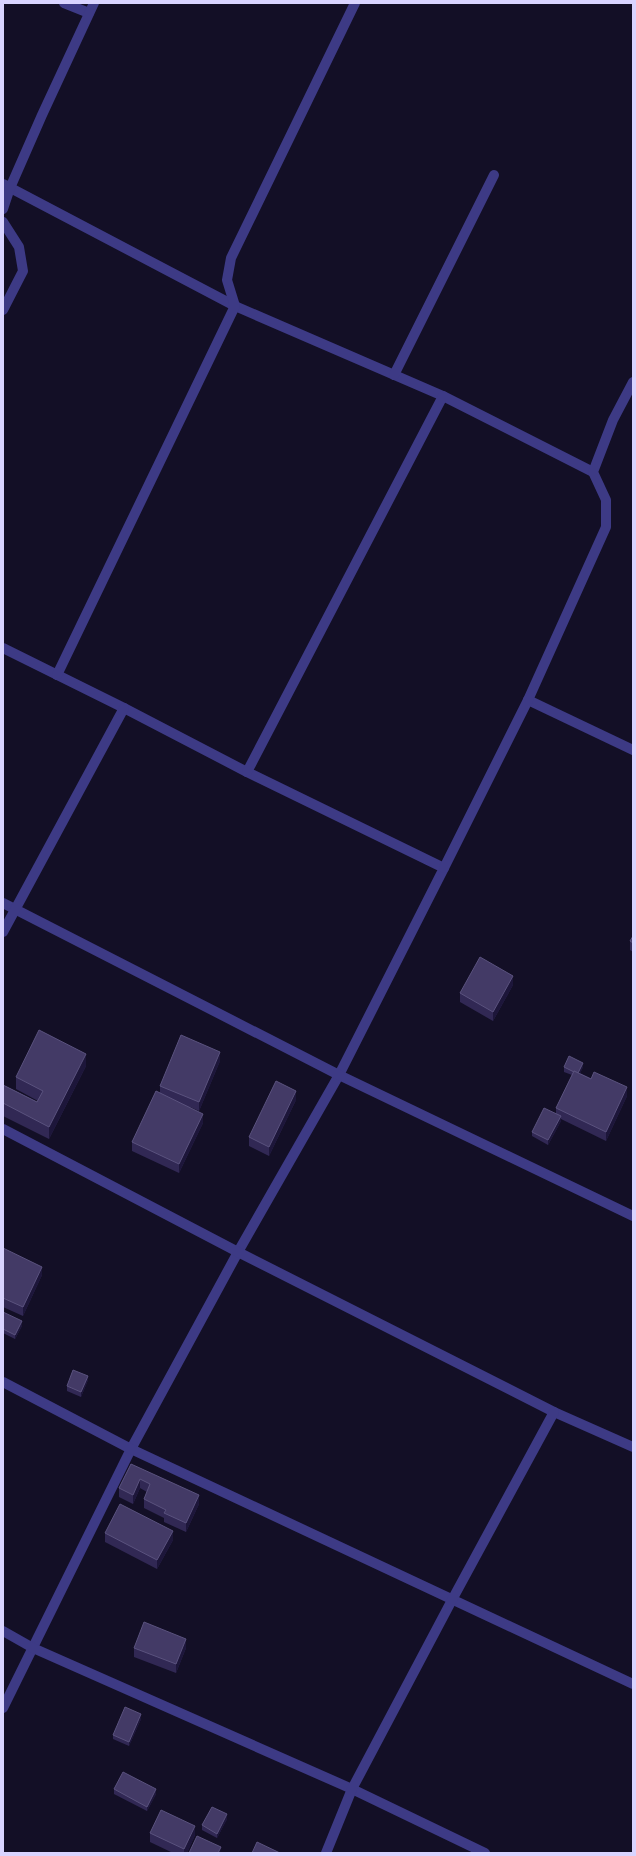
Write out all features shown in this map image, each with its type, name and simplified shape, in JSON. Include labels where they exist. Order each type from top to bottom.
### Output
[{"type":"street","points":[[64,3],[89,13]]},
{"type":"street","points":[[3,209],[6,186],[94,3]]},
{"type":"street","points":[[57,675],[235,306],[227,280],[232,258],[355,3]]},
{"type":"street","points":[[394,375],[494,175]]},
{"type":"street","points":[[3,1708],[131,1449],[238,1252],[339,1075],[528,700],[606,527],[606,500],[593,472],[443,396],[235,306],[6,186]]},
{"type":"street","points":[[3,222],[19,247],[23,271],[3,310]]},
{"type":"street","points":[[593,472],[613,420],[633,382]]},
{"type":"street","points":[[247,772],[443,396]]},
{"type":"street","points":[[3,648],[124,708],[247,772],[444,868]]},
{"type":"street","points":[[528,700],[633,750]]},
{"type":"street","points":[[3,932],[124,708]]},
{"type":"street","points":[[3,903],[339,1075],[633,1216]]},
{"type":"street","points":[[3,1129],[238,1252],[554,1412],[633,1447]]},
{"type":"street","points":[[3,1382],[131,1449],[633,1684]]},
{"type":"street","points":[[326,1853],[352,1789],[554,1412]]},
{"type":"street","points":[[3,1631],[33,1648],[352,1789],[485,1853]]},
{"type":"building","points":[[633,936],[633,943],[630,941]]},
{"type":"building","points":[[480,957],[513,976],[493,1012],[460,993]]},
{"type":"building","points":[[39,1030],[86,1054],[49,1127],[3,1103],[3,1085],[37,1102],[43,1091],[16,1077]]},
{"type":"building","points":[[181,1035],[220,1052],[199,1102],[160,1086]]},
{"type":"building","points":[[569,1056],[583,1063],[578,1073],[564,1067]]},
{"type":"building","points":[[574,1071],[591,1079],[594,1072],[627,1087],[606,1132],[556,1108]]},
{"type":"building","points":[[276,1081],[296,1091],[269,1147],[249,1137]]},
{"type":"building","points":[[156,1091],[203,1114],[179,1164],[132,1142]]},
{"type":"building","points":[[544,1108],[561,1116],[548,1140],[532,1132]]},
{"type":"building","points":[[3,1248],[42,1267],[23,1307],[3,1298]]},
{"type":"building","points":[[3,1312],[22,1321],[15,1335],[3,1329]]},
{"type":"building","points":[[73,1370],[88,1376],[81,1392],[67,1386]]},
{"type":"building","points":[[131,1464],[199,1495],[186,1523],[164,1513],[166,1510],[144,1499],[150,1484],[140,1479],[133,1495],[119,1488]]},
{"type":"building","points":[[120,1504],[173,1531],[157,1560],[105,1533]]},
{"type":"building","points":[[144,1622],[186,1639],[176,1664],[134,1648]]},
{"type":"building","points":[[125,1707],[141,1714],[129,1742],[113,1735]]},
{"type":"building","points":[[123,1772],[156,1789],[147,1807],[114,1789]]},
{"type":"building","points":[[212,1807],[227,1814],[217,1834],[202,1825]]},
{"type":"building","points":[[161,1810],[195,1826],[184,1849],[150,1833]]},
{"type":"building","points":[[197,1836],[221,1847],[218,1853],[189,1853]]},
{"type":"building","points":[[257,1842],[280,1853],[252,1853]]}]
